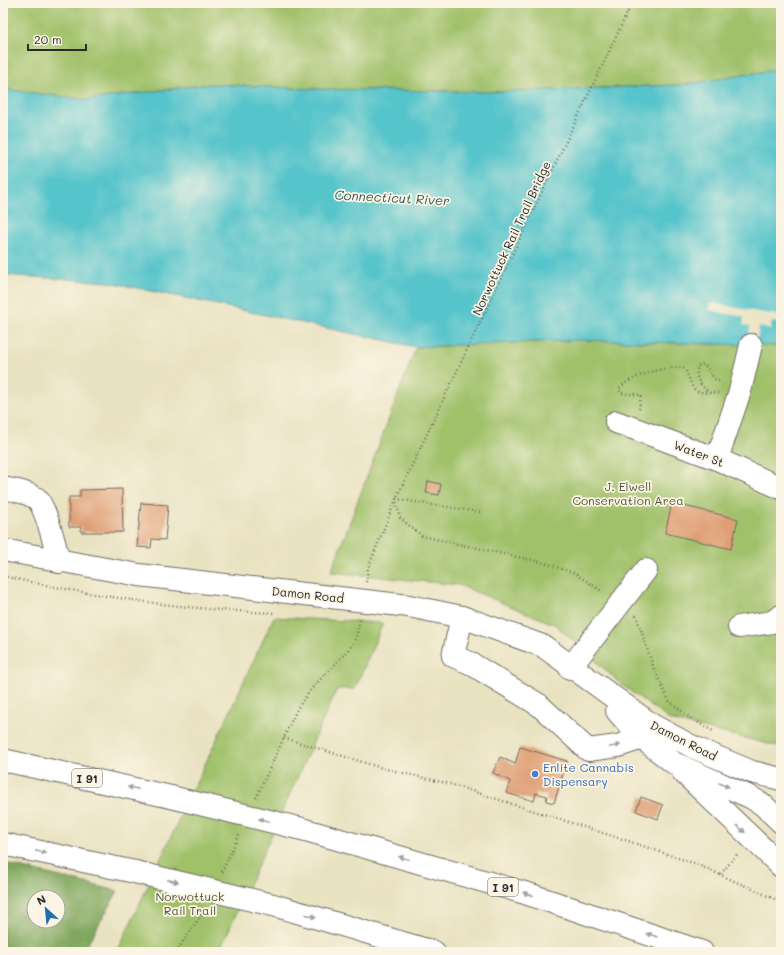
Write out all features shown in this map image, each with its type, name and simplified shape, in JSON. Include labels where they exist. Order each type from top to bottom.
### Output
[{"type":"main road","points":[[717,459],[739,394],[751,345]]},
{"type":"main road","name":"Water St","points":[[616,422],[717,459],[781,488]]},
{"type":"main road","points":[[3,488],[19,491],[37,499],[46,517],[60,562]]},
{"type":"main road","name":"Damon Road","points":[[3,550],[60,562],[171,580],[409,606],[462,617],[543,646],[570,668],[652,725],[692,747],[752,772],[781,779]]},
{"type":"main road","points":[[570,668],[646,570]]},
{"type":"main road","points":[[462,617],[453,656],[470,663],[539,705],[588,750],[618,746],[642,738]]},
{"type":"main road","points":[[739,627],[776,619]]},
{"type":"main road","name":"Damon Road","points":[[595,686],[642,738],[674,763],[710,800],[781,866]]},
{"type":"main road","name":"I 91","points":[[3,760],[171,797],[302,829],[525,893],[702,952]]},
{"type":"main road","name":"Damon Road","points":[[674,763],[750,797],[762,804],[781,822]]},
{"type":"main road","points":[[3,844],[135,872],[273,905],[434,952]]},
{"type":"path","name":"Norwottuck Rail Trail Bridge","points":[[396,499],[406,481],[632,3]]},
{"type":"path","points":[[711,393],[702,386],[698,378],[696,371],[698,366],[703,364],[708,368],[714,379],[720,382],[724,381],[736,367],[746,367]]},
{"type":"path","points":[[637,430],[641,395],[621,394],[619,389],[622,385],[652,372],[680,367],[685,369],[694,390],[699,393],[739,394]]},
{"type":"path","points":[[396,499],[480,512]]},
{"type":"path","points":[[368,568],[396,499]]},
{"type":"path","points":[[396,499],[400,518],[422,536],[545,563],[574,573],[636,612],[654,669],[669,701],[693,720],[718,734]]},
{"type":"path","points":[[3,576],[124,599],[242,612],[278,614]]},
{"type":"path","points":[[297,709],[311,689],[350,648],[356,638],[360,620],[352,619]]},
{"type":"path","points":[[284,738],[333,754],[450,784],[689,862],[721,874],[777,900],[781,905]]},
{"type":"path","points":[[721,874],[740,851]]},
{"type":"path","points":[[176,952],[202,916]]},
{"type":"green space","points":[[3,3],[781,3],[781,69],[681,85],[494,92],[313,89],[209,84],[87,100],[3,89]]},
{"type":"green space","name":"J. Elwell Conservation Area","points":[[582,340],[781,346],[781,747],[670,720],[622,685],[556,625],[459,585],[331,572],[416,347]]},
{"type":"green space","name":"Norwottuck Rail Trail","points":[[274,617],[383,623],[355,689],[337,689],[219,952],[117,952]]},
{"type":"green space","points":[[3,863],[118,891],[83,952],[3,952]]},
{"type":"water","name":"Connecticut River","points":[[781,69],[781,346],[582,340],[416,347],[109,282],[3,275],[3,89],[87,100],[209,84],[313,89],[494,92],[681,85]]},
{"type":"pier","points":[[711,303],[781,316],[781,323],[772,322],[770,329],[759,327],[756,345],[747,345],[750,326],[743,325],[744,317],[709,310]]},
{"type":"building","points":[[428,481],[441,484],[439,495],[426,493]]},
{"type":"building","points":[[122,489],[123,532],[81,532],[81,527],[69,527],[69,497],[80,497],[80,490]]},
{"type":"building","points":[[141,503],[168,505],[165,540],[152,539],[151,548],[137,547]]},
{"type":"building","points":[[672,503],[738,519],[731,549],[665,533]]},
{"type":"building","points":[[520,747],[567,761],[554,803],[546,801],[547,796],[536,793],[534,801],[506,793],[510,781],[493,773],[500,757],[515,764]]},
{"type":"building","points":[[641,797],[663,805],[658,819],[636,811]]},
{"type":"place","name":"Enlite Cannabis Dispensary","points":[[535,774]]}]
